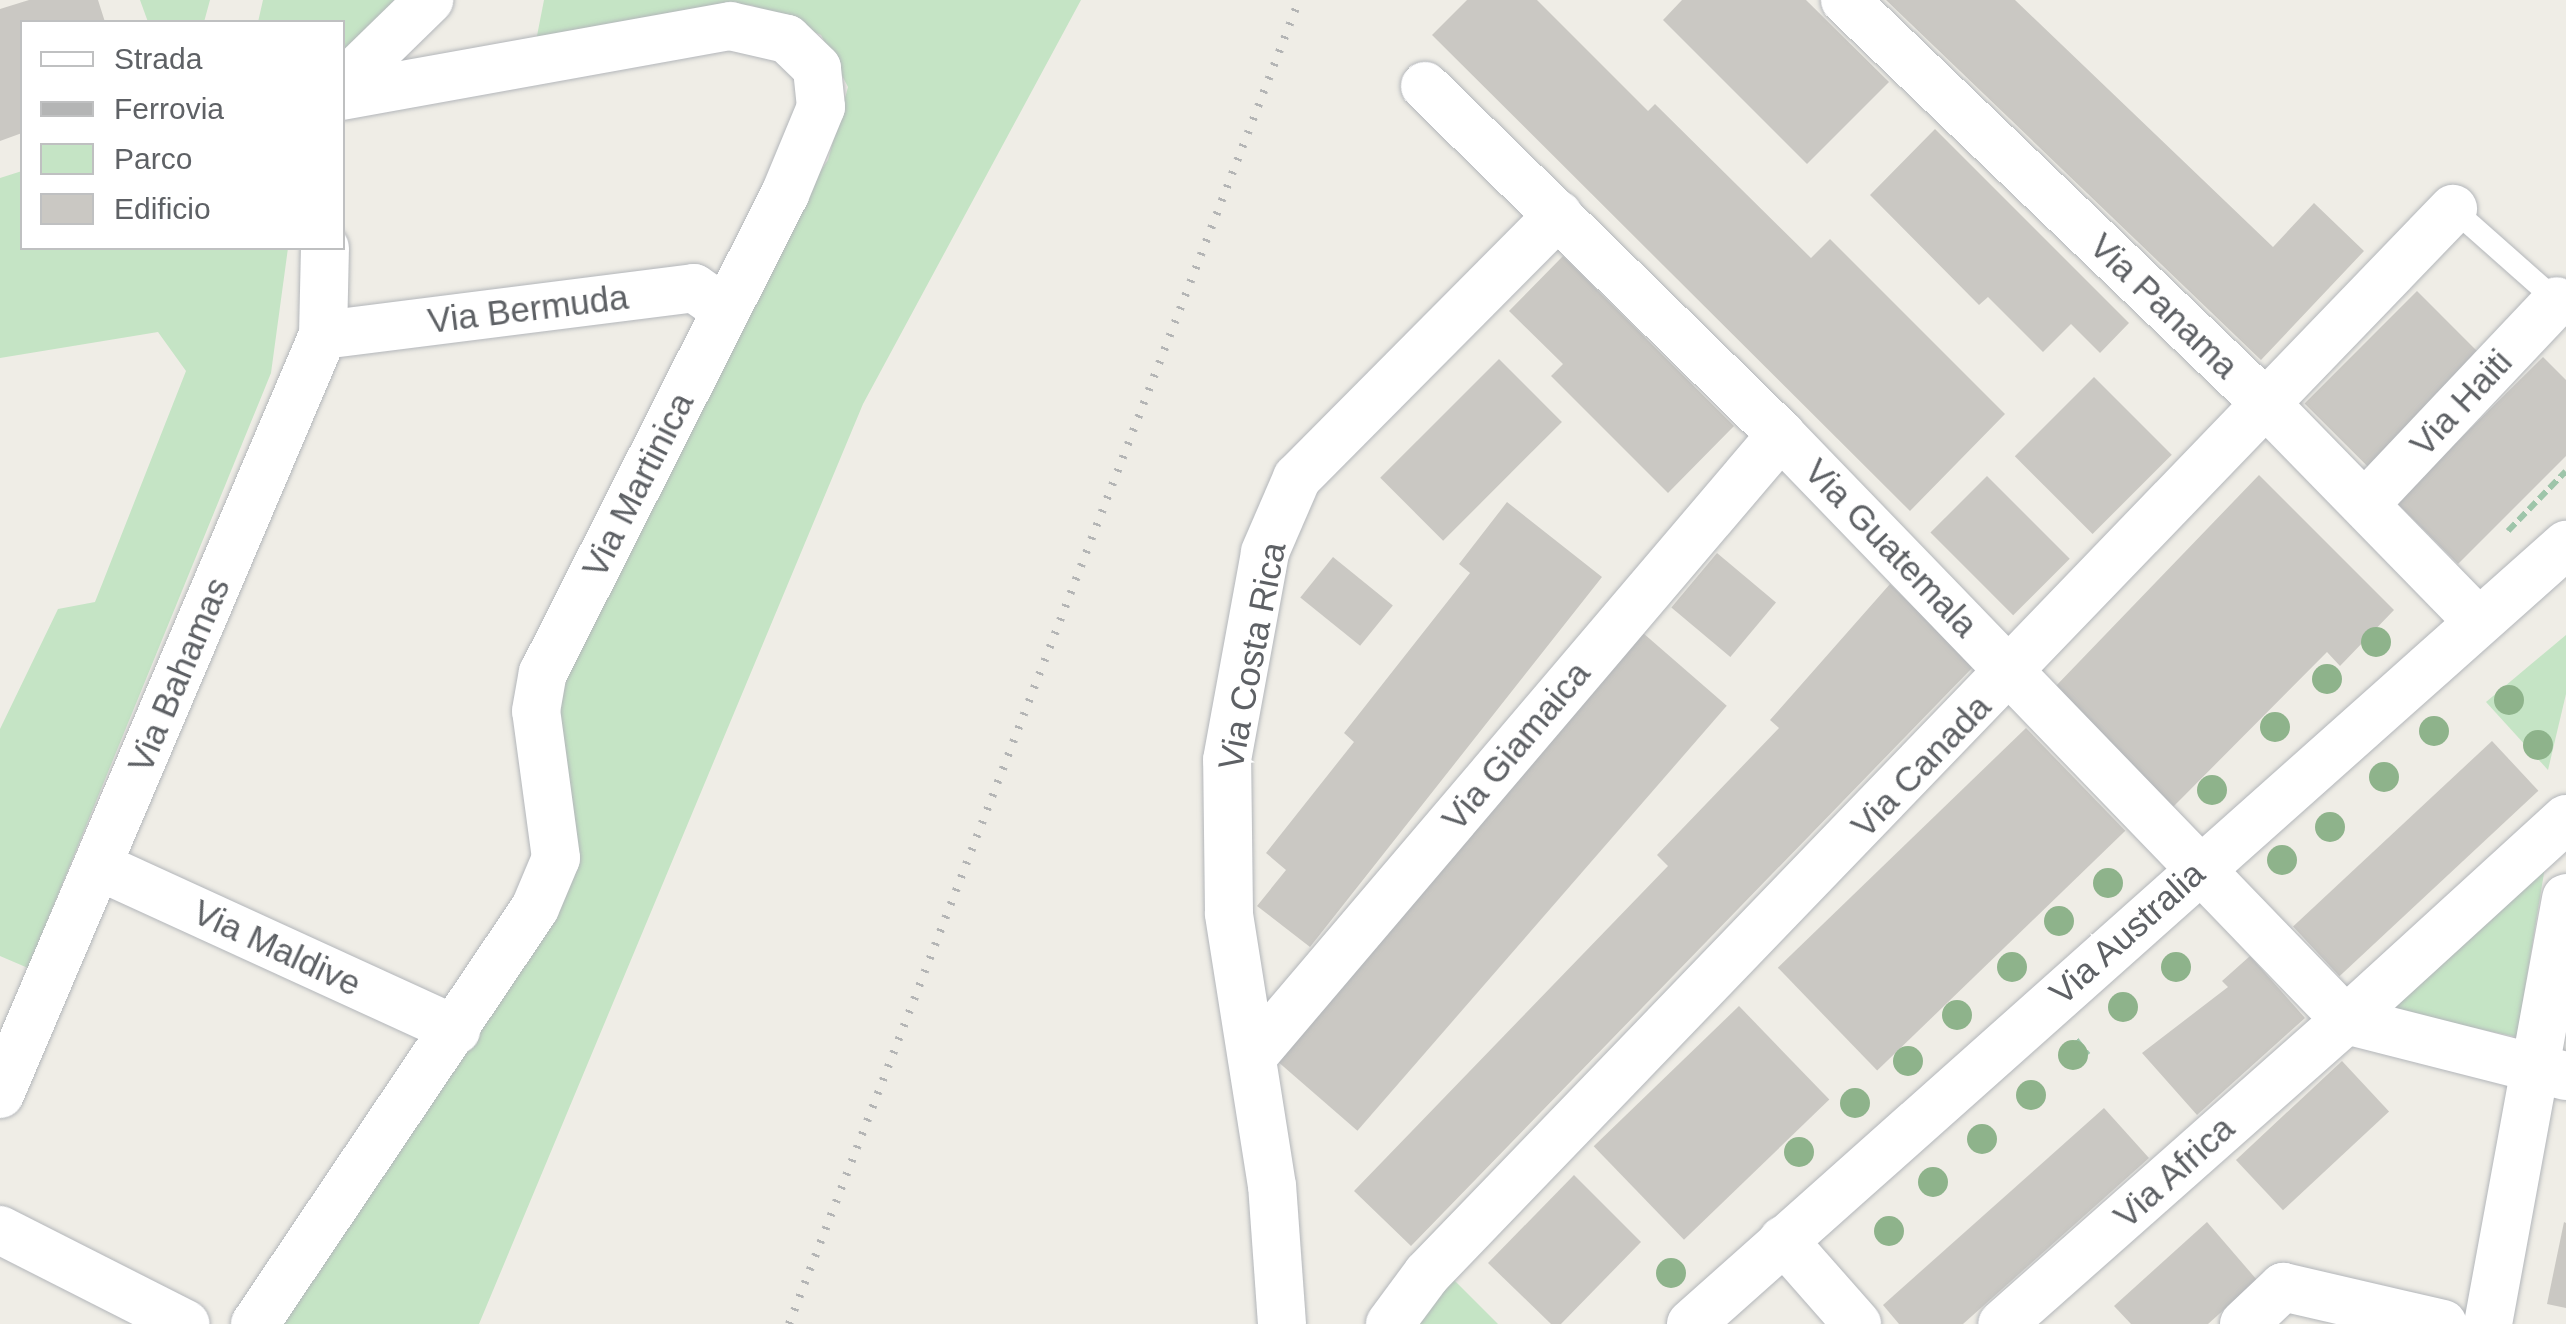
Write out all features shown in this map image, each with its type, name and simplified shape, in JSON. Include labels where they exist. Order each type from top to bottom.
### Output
[{"type":"street","points":[[345,82],[429,0]]},
{"type":"street","name":"Via Panama","points":[[1846,0],[2266,404],[2476,619]]},
{"type":"street","name":"Via Martinica","points":[[255,1324],[535,908],[556,858],[536,712],[543,673],[726,310],[821,107],[817,68],[786,39],[730,26],[345,95]]},
{"type":"street","name":"Via Guatemala","points":[[1425,86],[1781,435],[2346,1020]]},
{"type":"street","name":"Via Canada","points":[[1390,1324],[1427,1274],[2013,672],[2453,209]]},
{"type":"street","name":"Via Costa Rica","points":[[1282,1324],[1272,1186],[1229,912],[1226,760],[1265,552],[1297,478],[1558,215]]},
{"type":"street","name":"Via Bahamas","points":[[0,1094],[324,335],[325,250]]},
{"type":"street","name":"Via Bermuda","points":[[324,335],[694,288],[726,310]]},
{"type":"street","name":"Via Haiti","points":[[2364,504],[2557,301]]},
{"type":"street","name":"Via Giamaica","points":[[1252,1057],[1781,435]]},
{"type":"street","name":"Via Australia","points":[[1691,1324],[2476,619],[2566,545]]},
{"type":"street","name":"Via Africa","points":[[2002,1324],[2566,819]]},
{"type":"street","name":"Via Maldive","points":[[98,866],[456,1030]]},
{"type":"street","points":[[2488,1324],[2550,1073],[2566,898]]},
{"type":"street","points":[[2346,1020],[2550,1073]]},
{"type":"street","points":[[0,1230],[185,1324]]},
{"type":"street","points":[[1782,1240],[1857,1324]]},
{"type":"street","points":[[2244,1324],[2282,1287],[2443,1324]]},
{"type":"lane","points":[[2453,209],[2557,301]]},
{"type":"green space","points":[[140,0],[210,0],[205,20],[147,20]]},
{"type":"green space","points":[[263,0],[415,0],[345,82],[345,20],[258,20]]},
{"type":"green space","points":[[544,0],[1081,0],[863,404],[479,1324],[273,1324],[537,944],[565,653],[726,310],[828,160],[848,87],[821,35],[751,5],[535,46]]},
{"type":"green space","points":[[20,172],[20,250],[288,250],[271,373],[28,968],[0,956],[0,729],[58,609],[95,602],[186,371],[158,332],[0,358],[0,178]]},
{"type":"green space","points":[[2566,635],[2566,694],[2548,770],[2486,702]]},
{"type":"green space","points":[[2545,867],[2517,1037],[2385,1009]]},
{"type":"green space","points":[[1454,1280],[1498,1324],[1411,1324]]},
{"type":"building","points":[[29,0],[98,0],[104,20],[20,20],[20,134],[0,141],[0,9]]},
{"type":"building","points":[[1467,0],[1537,0],[1648,111],[1655,104],[1811,258],[1830,239],[2005,414],[1910,511],[1432,35]]},
{"type":"building","points":[[1682,0],[1806,0],[1889,82],[1807,164],[1663,20]]},
{"type":"building","points":[[1886,0],[2015,0],[2273,247],[2314,203],[2364,251],[2261,360]]},
{"type":"building","points":[[1935,129],[2129,323],[2100,353],[2071,324],[2043,352],[1988,297],[1979,305],[1870,195]]},
{"type":"building","points":[[1563,256],[1734,426],[1668,493],[1551,376],[1563,364],[1509,311]]},
{"type":"building","points":[[2417,291],[2488,362],[2376,475],[2305,403]]},
{"type":"building","points":[[2543,357],[2566,380],[2566,456],[2458,564],[2396,502]]},
{"type":"building","points":[[1499,359],[1562,422],[1443,541],[1380,478]]},
{"type":"building","points":[[2094,377],[2172,455],[2093,534],[2015,456]]},
{"type":"building","points":[[2259,475],[2394,610],[2340,666],[2327,652],[2172,808],[2053,689]]},
{"type":"building","points":[[1987,476],[2070,559],[2013,615],[1930,533]]},
{"type":"building","points":[[1507,502],[1602,577],[1310,947],[1257,906],[1286,870],[1266,853],[1354,742],[1344,733],[1470,573],[1459,564]]},
{"type":"building","points":[[1717,553],[1776,602],[1730,657],[1671,607]]},
{"type":"building","points":[[1333,557],[1393,605],[1360,646],[1300,597]]},
{"type":"building","points":[[1890,584],[1974,666],[1411,1246],[1354,1191],[1668,866],[1657,855],[1779,728],[1770,720]]},
{"type":"building","points":[[1643,633],[1727,706],[1357,1131],[1274,1058]]},
{"type":"building","points":[[2026,728],[2125,831],[1877,1071],[1778,968]]},
{"type":"building","points":[[2492,741],[2538,791],[2339,976],[2293,927]]},
{"type":"building","points":[[2250,956],[2305,1018],[2197,1115],[2142,1053],[2228,987],[2222,981]]},
{"type":"building","points":[[1739,1006],[1829,1100],[1684,1240],[1594,1146]]},
{"type":"building","points":[[2342,1061],[2389,1111],[2283,1210],[2236,1160]]},
{"type":"building","points":[[2104,1108],[2149,1158],[1963,1324],[1899,1324],[1883,1305]]},
{"type":"building","points":[[1574,1175],[1641,1242],[1561,1324],[1551,1324],[1488,1263]]},
{"type":"building","points":[[2207,1222],[2257,1280],[2208,1324],[2131,1324],[2114,1306]]},
{"type":"building","points":[[2566,1223],[2566,1308],[2547,1304]]},
{"type":"railway","points":[[789,1324],[1299,0]]}]
